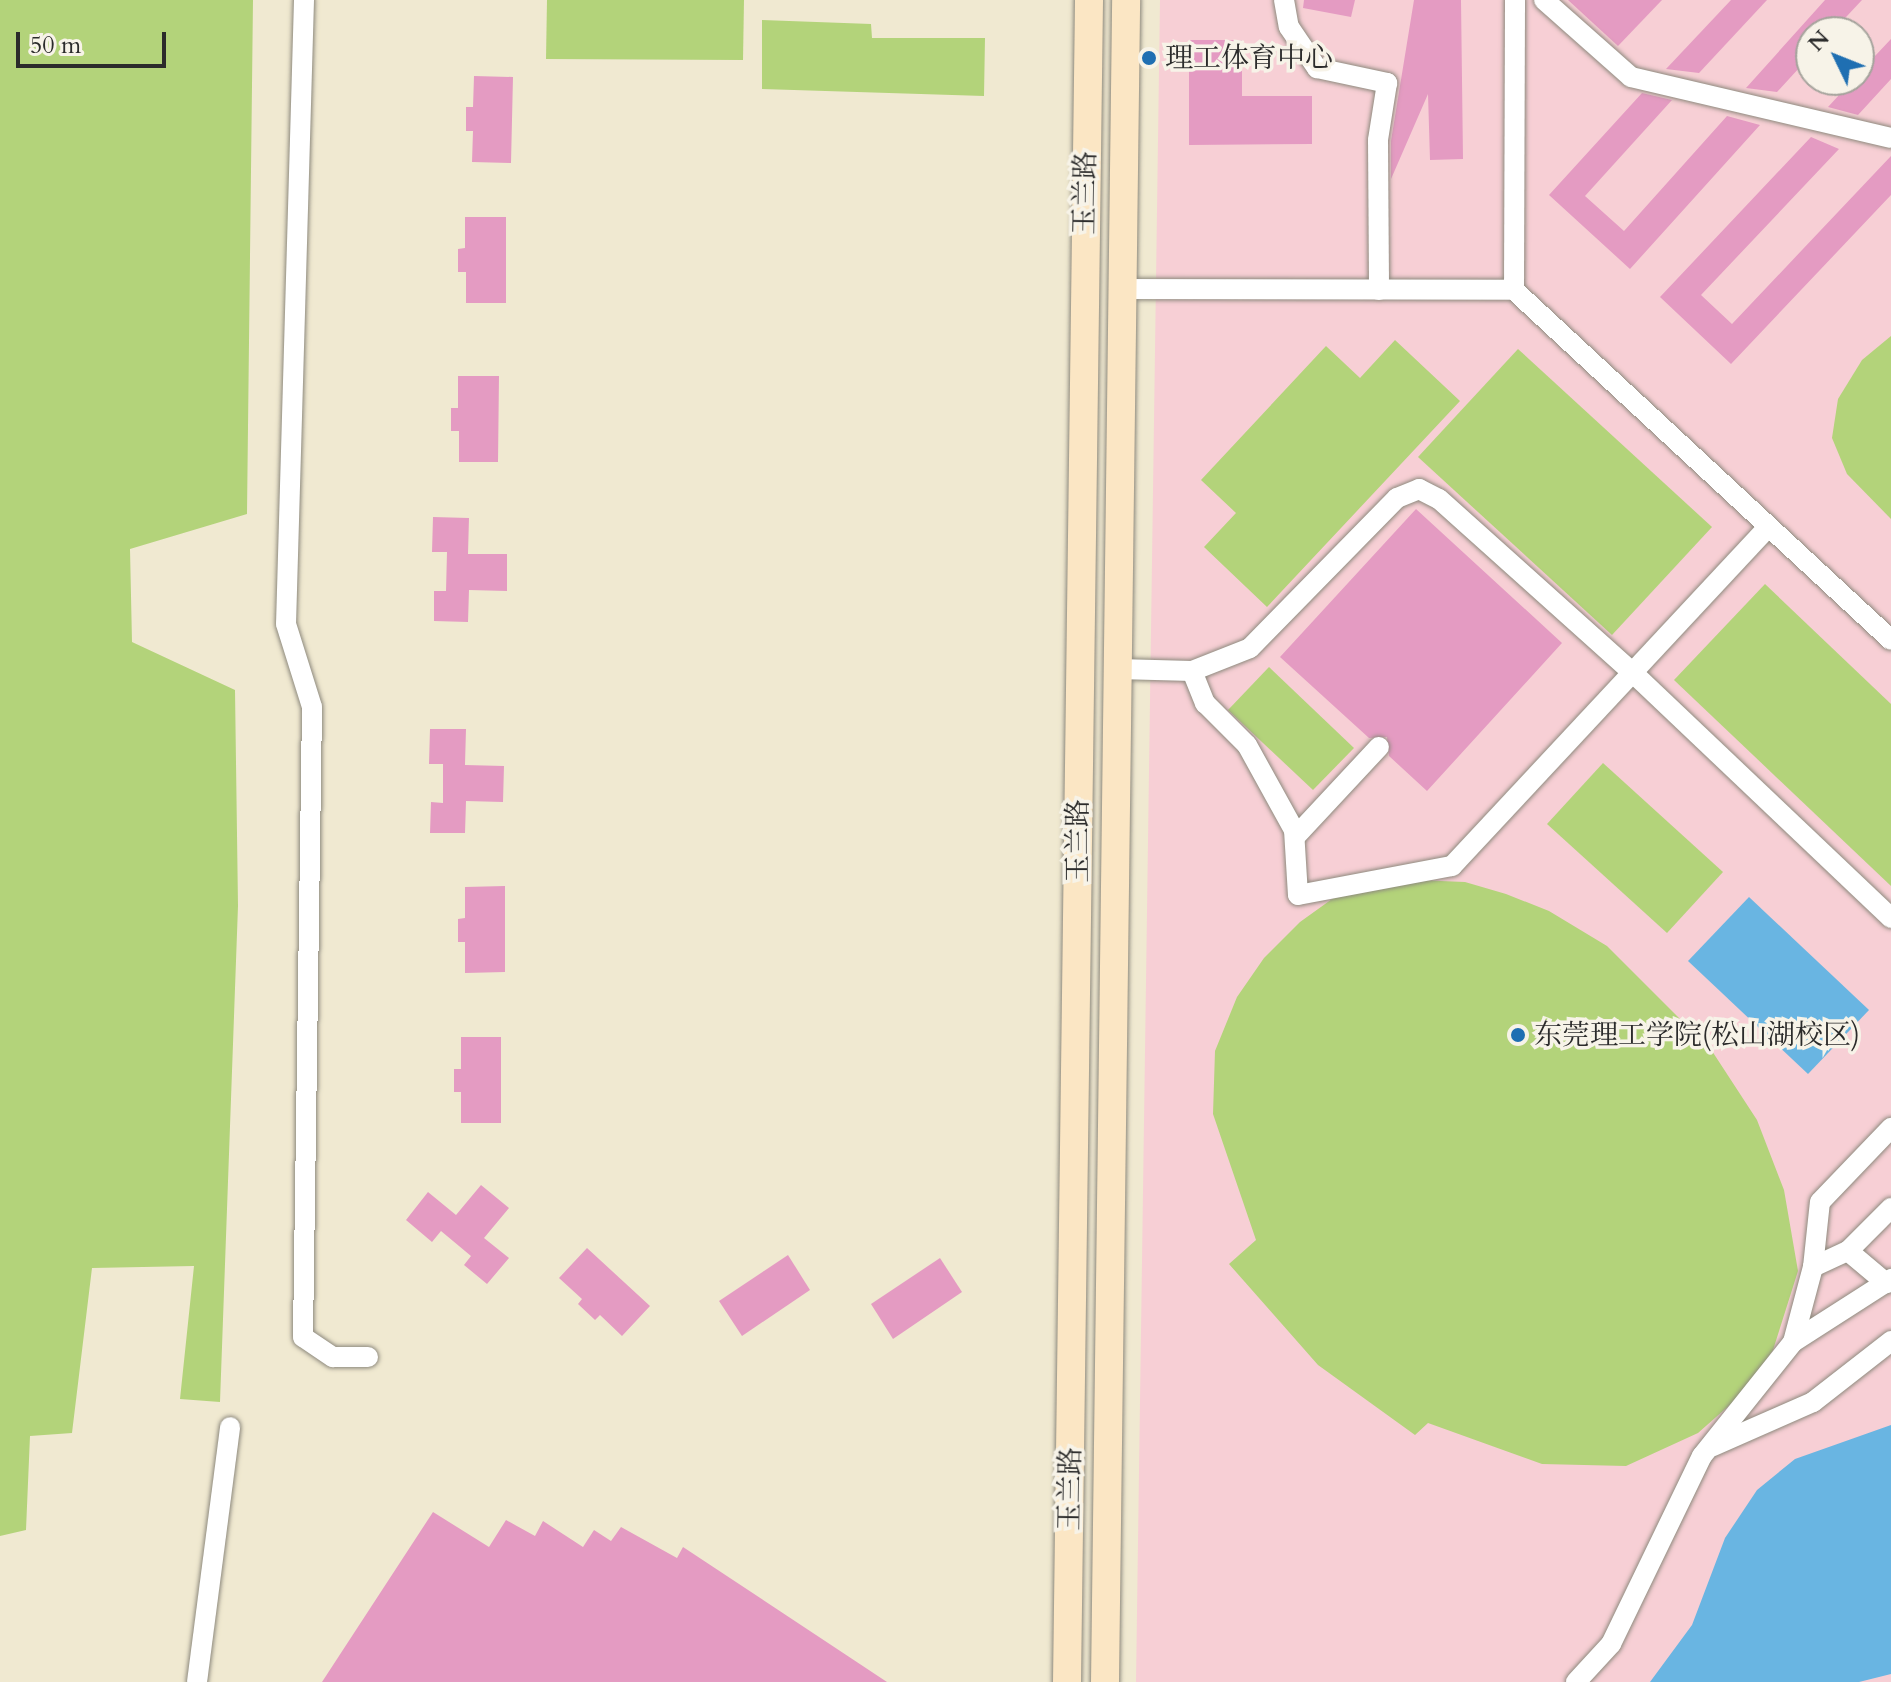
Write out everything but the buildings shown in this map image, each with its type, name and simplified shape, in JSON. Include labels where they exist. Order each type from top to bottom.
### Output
[{"type":"street","points":[[304,0],[286,596],[290,650],[312,707],[303,1337],[333,1357],[368,1357]]},
{"type":"street","name":"玉兰路","points":[[1067,1682],[1089,0]]},
{"type":"street","name":"玉兰路","points":[[1105,1682],[1126,0]]},
{"type":"street","points":[[1284,0],[1289,27],[1317,68],[1387,83],[1378,140],[1379,290]]},
{"type":"street","points":[[1514,290],[1515,0]]},
{"type":"street","points":[[1544,0],[1631,77],[1891,138]]},
{"type":"street","points":[[1122,289],[1514,290],[1891,640]]},
{"type":"street","points":[[1118,669],[1192,671],[1250,648],[1397,498],[1419,489],[1439,499],[1633,673],[1891,918]]},
{"type":"street","points":[[1192,671],[1205,703],[1247,745],[1295,837],[1298,895],[1452,866],[1768,527]]},
{"type":"street","points":[[1295,837],[1379,747]]},
{"type":"street","points":[[1793,1342],[1813,1267],[1820,1202],[1891,1128]]},
{"type":"street","points":[[1813,1267],[1848,1251],[1891,1208]]},
{"type":"street","points":[[1576,1682],[1611,1644],[1708,1449],[1793,1342],[1889,1281],[1848,1251]]},
{"type":"street","points":[[1708,1449],[1813,1402],[1891,1341]]},
{"type":"street","points":[[197,1682],[230,1427]]},
{"type":"shaded area","name":"东莞理工学院(松山湖校区)","points":[[1160,0],[1891,0],[1891,1682],[1136,1682]]},
{"type":"green space","points":[[0,0],[253,0],[247,514],[130,549],[132,642],[235,690],[238,906],[220,1402],[180,1399],[194,1266],[92,1268],[72,1433],[30,1436],[26,1530],[0,1536]]},
{"type":"green space","points":[[547,0],[744,0],[743,60],[546,59]]},
{"type":"green space","points":[[762,20],[871,24],[872,38],[985,38],[984,96],[762,89]]},
{"type":"green space","points":[[1891,336],[1891,519],[1847,474],[1832,438],[1838,399],[1862,360]]},
{"type":"green space","points":[[1395,340],[1460,401],[1267,607],[1204,547],[1236,513],[1201,480],[1326,346],[1360,378]]},
{"type":"green space","points":[[1518,349],[1712,527],[1612,635],[1418,457]]},
{"type":"green space","points":[[1765,584],[1891,704],[1891,886],[1674,680]]},
{"type":"green space","points":[[1269,667],[1354,748],[1313,790],[1228,710]]},
{"type":"green space","points":[[1603,763],[1723,872],[1667,933],[1547,824]]},
{"type":"green space","points":[[1391,879],[1465,882],[1506,894],[1549,911],[1607,946],[1712,1051],[1757,1120],[1784,1190],[1798,1271],[1773,1350],[1741,1395],[1698,1433],[1626,1466],[1542,1464],[1428,1423],[1415,1435],[1318,1365],[1229,1264],[1256,1240],[1213,1114],[1215,1051],[1237,997],[1264,958],[1300,922],[1339,894]]},
{"type":"water","points":[[1749,897],[1869,1010],[1808,1074],[1688,961]]},
{"type":"water","points":[[1891,1425],[1891,1674],[1859,1682],[1650,1682],[1692,1625],[1725,1538],[1757,1490],[1795,1459]]},
{"type":"place","name":"理工体育中心","points":[[1149,58]]},
{"type":"place","name":"东莞理工学院(松山湖校区)","points":[[1518,1035]]}]
